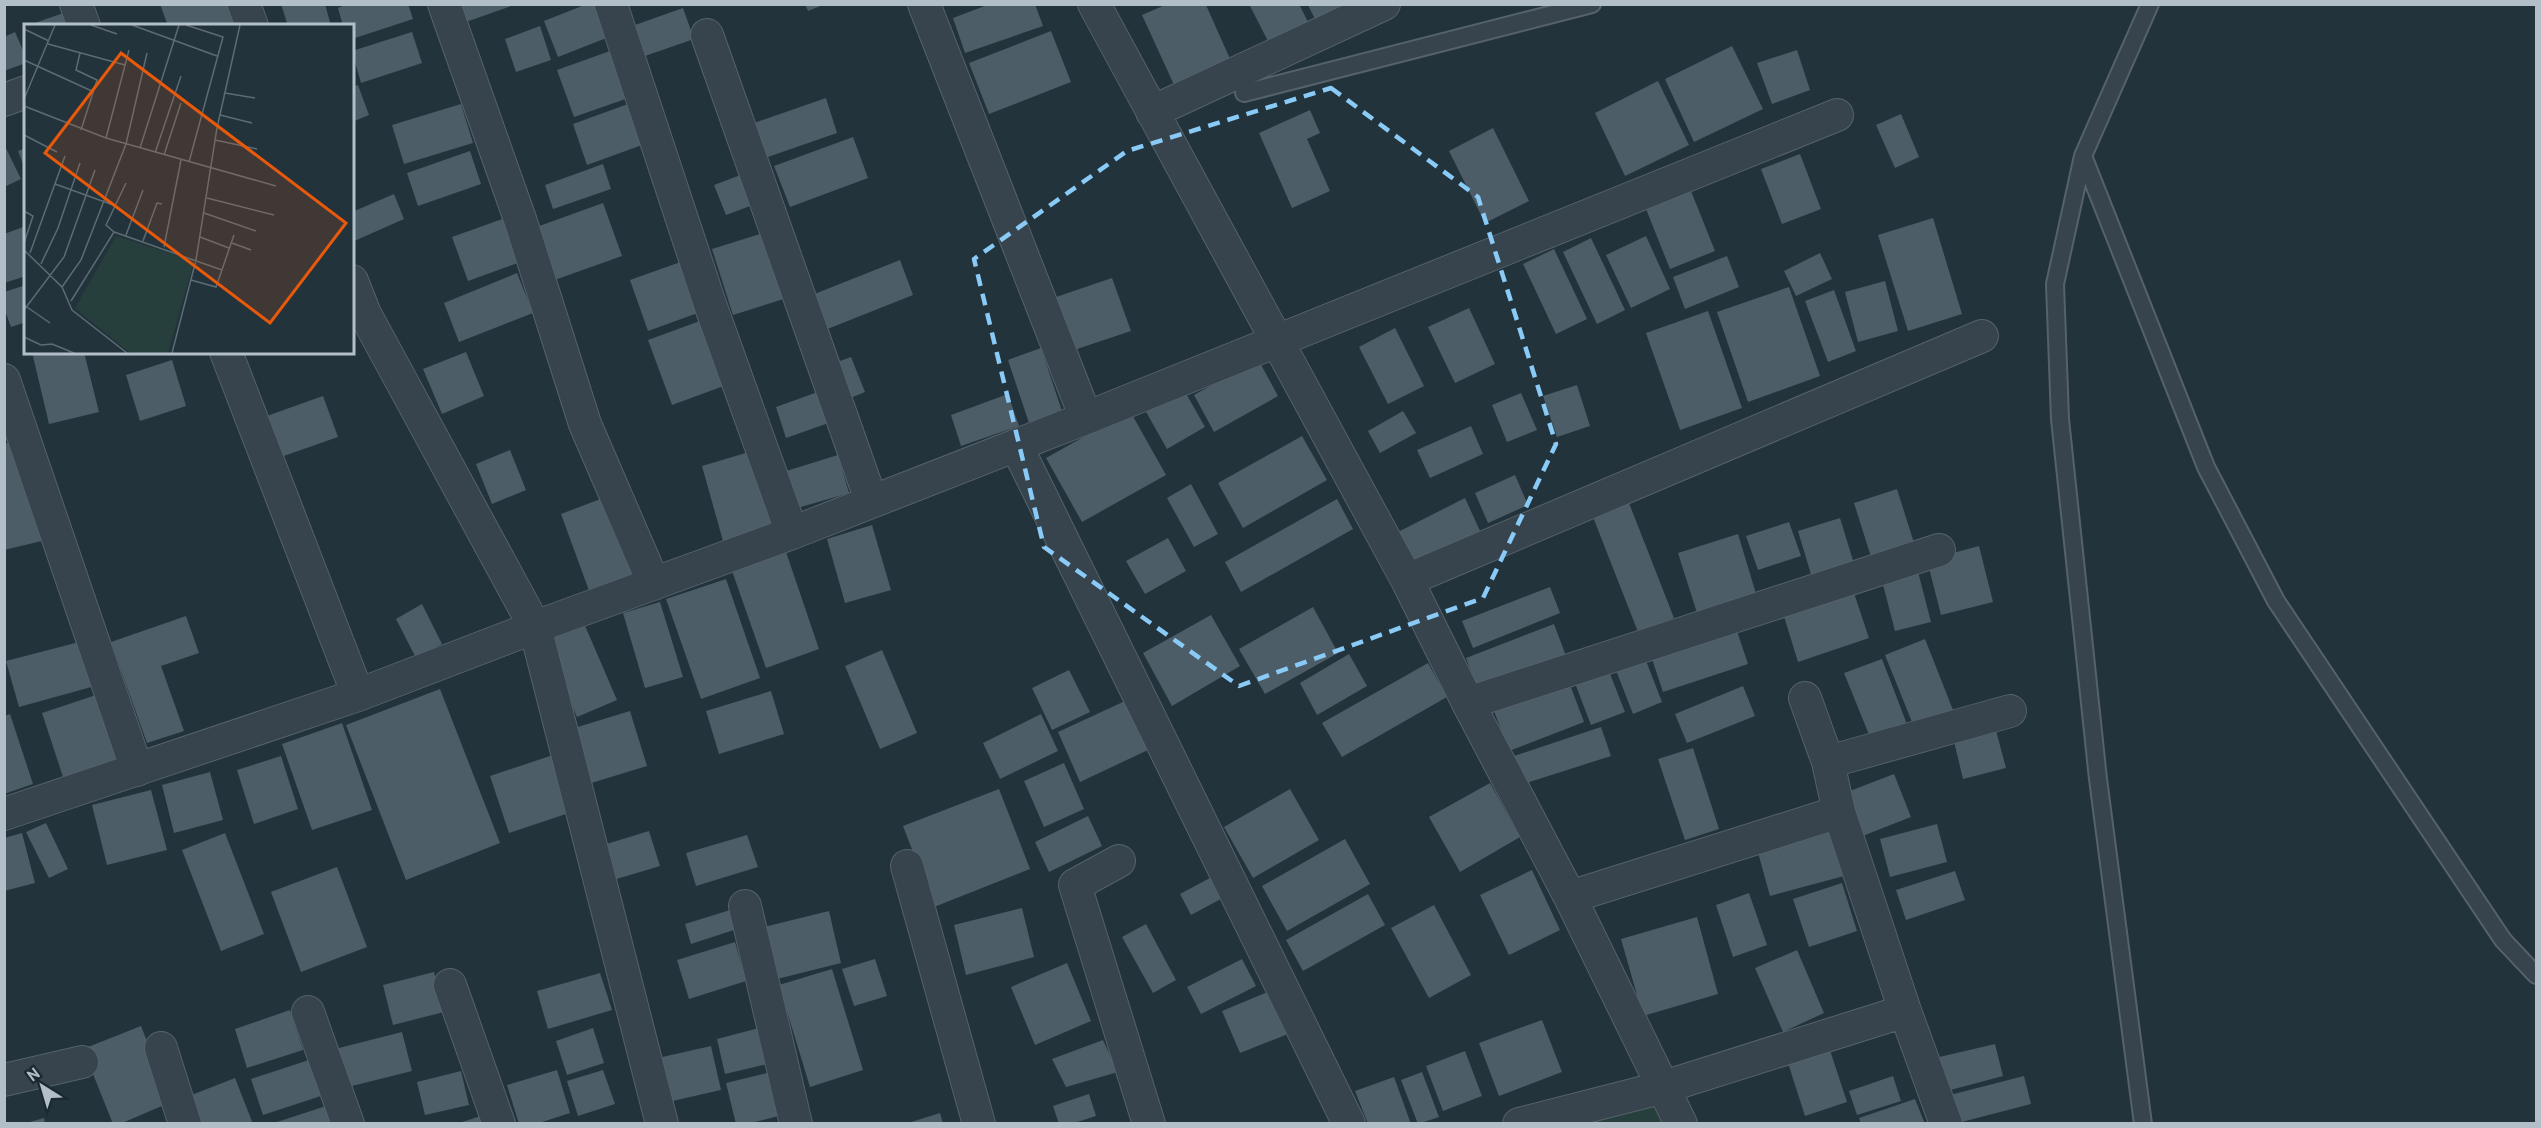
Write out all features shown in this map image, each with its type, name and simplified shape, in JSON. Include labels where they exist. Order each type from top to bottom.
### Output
[{"type":"street","points":[[76,4],[83,24]]},
{"type":"street","points":[[244,4],[251,24]]},
{"type":"street","points":[[444,4],[520,222],[585,424],[654,584]]},
{"type":"street","points":[[611,4],[711,307],[792,533]]},
{"type":"street","points":[[924,4],[1086,418]]},
{"type":"street","points":[[1094,4],[1407,580],[1468,703],[1570,897],[1681,1124]]},
{"type":"street","points":[[1152,112],[1384,4]]},
{"type":"street","points":[[706,35],[871,501]]},
{"type":"street","points":[[4,100],[24,93]]},
{"type":"street","points":[[4,814],[358,695],[535,627],[792,533],[1086,418],[1837,115]]},
{"type":"street","points":[[354,286],[365,314],[535,627],[662,1124]]},
{"type":"street","points":[[1407,580],[1982,336]]},
{"type":"street","points":[[227,354],[358,695]]},
{"type":"street","points":[[4,380],[13,430],[137,770]]},
{"type":"street","points":[[1016,445],[1348,1124]]},
{"type":"street","points":[[1468,703],[1939,550]]},
{"type":"street","points":[[1805,698],[1828,762],[1839,812],[1905,1011],[1946,1124]]},
{"type":"street","points":[[1828,762],[2010,711]]},
{"type":"street","points":[[1570,897],[1839,812]]},
{"type":"street","points":[[1119,861],[1075,885],[1149,1124]]},
{"type":"street","points":[[907,866],[979,1124]]},
{"type":"street","points":[[745,906],[796,1124]]},
{"type":"street","points":[[450,985],[500,1124]]},
{"type":"street","points":[[1519,1124],[1664,1087],[1905,1011]]},
{"type":"street","points":[[308,1012],[348,1124]]},
{"type":"street","points":[[161,1048],[185,1124]]},
{"type":"street","points":[[4,1080],[82,1062]]},
{"type":"lane","points":[[1244,93],[1592,4]]},
{"type":"lane","points":[[2143,1124],[2098,779],[2060,419],[2055,284],[2084,156],[2150,4]]},
{"type":"lane","points":[[2084,156],[2206,466],[2276,602],[2504,940],[2536,975]]},
{"type":"highlighted area","points":[[1331,88],[1478,197],[1556,444],[1483,598],[1239,686],[1044,547],[974,259],[1127,151]]},
{"type":"green space","points":[[1654,1097],[1666,1124],[1578,1124]]},
{"type":"building","points":[[160,4],[232,4],[239,24],[167,24]]},
{"type":"building","points":[[281,4],[325,4],[330,24],[287,24]]},
{"type":"building","points":[[347,4],[408,4],[413,19],[354,38],[354,24],[342,24],[338,8]]},
{"type":"building","points":[[457,4],[514,4],[514,5],[463,23]]},
{"type":"building","points":[[587,4],[602,4],[614,35],[558,57],[544,21]]},
{"type":"building","points":[[805,4],[823,4],[823,5],[808,11]]},
{"type":"building","points":[[990,4],[1035,4],[1043,26],[965,53],[953,18]]},
{"type":"building","points":[[1249,4],[1299,4],[1311,28],[1272,49]]},
{"type":"building","points":[[1165,5],[1206,5],[1231,61],[1175,87],[1142,15]]},
{"type":"building","points":[[1308,5],[1351,5],[1316,21]]},
{"type":"building","points":[[683,8],[694,39],[645,56],[635,25]]},
{"type":"building","points":[[75,9],[80,24],[32,24]]},
{"type":"building","points":[[540,26],[551,60],[516,72],[505,39]]},
{"type":"building","points":[[1051,31],[1071,82],[989,114],[969,63]]},
{"type":"building","points":[[15,32],[24,52],[24,64],[4,71],[4,37]]},
{"type":"building","points":[[412,32],[422,63],[361,83],[354,50]]},
{"type":"building","points":[[1732,46],[1763,109],[1694,142],[1665,79]]},
{"type":"building","points":[[621,47],[637,95],[574,117],[557,70]]},
{"type":"building","points":[[1797,50],[1810,90],[1772,104],[1757,63]]},
{"type":"building","points":[[1658,81],[1689,145],[1625,176],[1595,113]]},
{"type":"building","points":[[358,85],[369,115],[354,121],[354,86]]},
{"type":"building","points":[[826,98],[837,133],[765,158],[754,123]]},
{"type":"building","points":[[461,104],[473,143],[404,164],[392,125]]},
{"type":"building","points":[[628,104],[642,145],[587,165],[573,124]]},
{"type":"building","points":[[1310,110],[1320,133],[1307,139],[1330,191],[1292,208],[1259,133]]},
{"type":"building","points":[[1901,114],[1919,157],[1895,168],[1876,125]]},
{"type":"building","points":[[1493,128],[1529,201],[1485,223],[1449,151]]},
{"type":"building","points":[[853,137],[868,178],[790,207],[774,166]]},
{"type":"building","points":[[4,144],[21,179],[4,187]]},
{"type":"building","points":[[24,149],[24,166],[18,151]]},
{"type":"building","points":[[470,151],[481,184],[418,206],[407,173]]},
{"type":"building","points":[[1800,154],[1821,209],[1782,224],[1761,169]]},
{"type":"building","points":[[603,164],[611,189],[553,209],[545,185]]},
{"type":"building","points":[[746,173],[758,203],[726,215],[714,185]]},
{"type":"building","points":[[1689,186],[1715,251],[1670,269],[1644,204]]},
{"type":"building","points":[[394,194],[404,219],[354,241],[354,211]]},
{"type":"building","points":[[603,203],[622,256],[549,282],[531,229]]},
{"type":"building","points":[[511,216],[526,260],[468,281],[452,237]]},
{"type":"building","points":[[1933,218],[1962,314],[1908,331],[1878,235]]},
{"type":"building","points":[[24,227],[24,277],[4,283],[4,234]]},
{"type":"building","points":[[770,231],[790,297],[733,315],[712,249]]},
{"type":"building","points":[[1646,236],[1670,289],[1631,308],[1606,255]]},
{"type":"building","points":[[1591,238],[1625,310],[1597,324],[1563,252]]},
{"type":"building","points":[[1554,249],[1587,319],[1556,334],[1523,264]]},
{"type":"building","points":[[1820,253],[1832,279],[1796,296],[1784,271]]},
{"type":"building","points":[[1727,256],[1739,287],[1685,309],[1673,277]]},
{"type":"building","points":[[689,259],[706,310],[648,331],[630,280]]},
{"type":"building","points":[[900,260],[913,295],[825,330],[812,295]]},
{"type":"building","points":[[517,273],[533,313],[459,342],[444,303]]},
{"type":"building","points":[[1112,278],[1131,331],[1074,350],[1056,297]]},
{"type":"building","points":[[1885,281],[1898,331],[1858,342],[1845,292]]},
{"type":"building","points":[[24,286],[24,323],[11,327],[4,308],[4,292]]},
{"type":"building","points":[[1789,287],[1820,376],[1748,402],[1717,312]]},
{"type":"building","points":[[1834,290],[1856,351],[1828,362],[1805,301]]},
{"type":"building","points":[[1469,308],[1495,364],[1455,383],[1428,327]]},
{"type":"building","points":[[1708,311],[1742,408],[1680,430],[1646,333]]},
{"type":"building","points":[[708,318],[732,383],[672,405],[648,340]]},
{"type":"building","points":[[1395,328],[1424,386],[1388,404],[1359,347]]},
{"type":"building","points":[[1041,348],[1062,411],[1029,423],[1008,360]]},
{"type":"building","points":[[466,352],[484,396],[442,414],[423,369]]},
{"type":"building","points":[[32,354],[84,354],[99,412],[49,424]]},
{"type":"building","points":[[851,357],[865,392],[843,401],[829,365]]},
{"type":"building","points":[[1258,359],[1278,396],[1214,432],[1194,395]]},
{"type":"building","points":[[172,360],[186,406],[140,421],[126,375]]},
{"type":"building","points":[[1577,385],[1590,426],[1557,437],[1543,396]]},
{"type":"building","points":[[1183,388],[1205,427],[1167,449],[1145,410]]},
{"type":"building","points":[[826,389],[837,420],[786,438],[776,407]]},
{"type":"building","points":[[1521,393],[1537,430],[1507,442],[1492,405]]},
{"type":"building","points":[[1008,394],[1019,426],[961,446],[951,415]]},
{"type":"building","points":[[323,396],[338,437],[278,458],[264,417]]},
{"type":"building","points":[[1130,411],[1166,475],[1082,522],[1046,458]]},
{"type":"building","points":[[1403,411],[1416,433],[1380,453],[1368,431]]},
{"type":"building","points":[[1471,426],[1483,454],[1430,478],[1417,450]]},
{"type":"building","points":[[1302,436],[1327,480],[1243,528],[1218,483]]},
{"type":"building","points":[[21,440],[46,540],[4,550],[4,444]]},
{"type":"building","points":[[510,450],[526,490],[492,504],[476,464]]},
{"type":"building","points":[[749,452],[774,534],[725,548],[702,466]]},
{"type":"building","points":[[838,455],[849,493],[794,509],[783,472]]},
{"type":"building","points":[[1515,475],[1528,505],[1488,523],[1475,493]]},
{"type":"building","points":[[1191,484],[1218,534],[1194,547],[1167,498]]},
{"type":"building","points":[[1897,489],[1915,546],[1872,560],[1854,503]]},
{"type":"building","points":[[611,495],[642,577],[591,596],[561,514]]},
{"type":"building","points":[[1465,498],[1481,533],[1413,567],[1396,533]]},
{"type":"building","points":[[1337,499],[1353,529],[1241,592],[1225,562]]},
{"type":"building","points":[[1629,503],[1674,618],[1638,632],[1593,517]]},
{"type":"building","points":[[1840,518],[1855,567],[1813,581],[1798,531]]},
{"type":"building","points":[[1789,522],[1801,556],[1758,570],[1746,536]]},
{"type":"building","points":[[872,525],[891,590],[845,603],[827,539]]},
{"type":"building","points":[[1738,534],[1757,597],[1698,616],[1678,553]]},
{"type":"building","points":[[1168,538],[1186,571],[1145,594],[1126,561]]},
{"type":"building","points":[[1979,546],[1993,602],[1941,615],[1927,560]]},
{"type":"building","points":[[785,549],[819,649],[766,668],[731,568]]},
{"type":"building","points":[[1916,564],[1931,622],[1895,631],[1880,573]]},
{"type":"building","points":[[726,579],[760,678],[701,699],[666,599]]},
{"type":"building","points":[[1550,587],[1560,613],[1473,648],[1462,621]]},
{"type":"building","points":[[1852,587],[1869,638],[1798,662],[1782,610]]},
{"type":"building","points":[[660,602],[683,677],[645,688],[623,613]]},
{"type":"building","points":[[422,604],[442,644],[416,658],[396,619]]},
{"type":"building","points":[[1313,607],[1338,653],[1265,694],[1239,649]]},
{"type":"building","points":[[1211,615],[1240,666],[1172,706],[1143,653]]},
{"type":"building","points":[[186,616],[199,653],[161,666],[184,731],[147,743],[111,642]]},
{"type":"building","points":[[583,621],[617,700],[577,717],[544,639]]},
{"type":"building","points":[[1554,624],[1566,656],[1478,690],[1466,658]]},
{"type":"building","points":[[1736,628],[1748,664],[1663,692],[1651,656]]},
{"type":"building","points":[[1925,639],[1953,710],[1914,727],[1885,655]]},
{"type":"building","points":[[83,641],[95,686],[19,707],[6,661]]},
{"type":"building","points":[[882,650],[917,733],[880,749],[845,666]]},
{"type":"building","points":[[1643,653],[1662,702],[1633,714],[1614,665]]},
{"type":"building","points":[[1349,654],[1367,686],[1317,715],[1300,683]]},
{"type":"building","points":[[1882,659],[1908,727],[1872,742],[1844,673]]},
{"type":"building","points":[[1428,663],[1447,697],[1342,757],[1322,723]]},
{"type":"building","points":[[1607,666],[1625,712],[1591,725],[1573,678]]},
{"type":"building","points":[[1069,670],[1090,712],[1052,730],[1032,688]]},
{"type":"building","points":[[1569,682],[1584,722],[1509,751],[1494,711]]},
{"type":"building","points":[[1743,686],[1755,716],[1687,743],[1675,714]]},
{"type":"building","points":[[440,689],[500,843],[406,880],[346,725]]},
{"type":"building","points":[[108,691],[131,761],[65,783],[42,713]]},
{"type":"building","points":[[771,691],[784,734],[719,754],[706,711]]},
{"type":"building","points":[[1125,701],[1148,750],[1080,782],[1058,732]]},
{"type":"building","points":[[630,711],[647,766],[588,784],[571,729]]},
{"type":"building","points":[[10,714],[33,784],[4,794],[4,716]]},
{"type":"building","points":[[1041,714],[1058,751],[1000,779],[983,743]]},
{"type":"building","points":[[342,723],[372,810],[312,830],[282,744]]},
{"type":"building","points":[[1994,723],[2006,768],[1963,779],[1952,733]]},
{"type":"building","points":[[1601,727],[1611,756],[1523,784],[1514,756]]},
{"type":"building","points":[[1693,748],[1719,829],[1685,840],[1658,759]]},
{"type":"building","points":[[559,753],[578,810],[509,833],[490,776]]},
{"type":"building","points":[[281,756],[298,809],[254,824],[237,770]]},
{"type":"building","points":[[1064,763],[1084,809],[1044,827],[1024,781]]},
{"type":"building","points":[[210,772],[223,820],[174,833],[162,785]]},
{"type":"building","points":[[1894,774],[1911,817],[1860,837],[1842,794]]},
{"type":"building","points":[[1490,783],[1520,837],[1460,872],[1429,817]]},
{"type":"building","points":[[999,789],[1030,869],[934,907],[903,826]]},
{"type":"building","points":[[1290,789],[1319,840],[1253,878],[1224,827]]},
{"type":"building","points":[[151,790],[167,850],[107,865],[92,805]]},
{"type":"building","points":[[1088,816],[1102,846],[1049,872],[1035,842]]},
{"type":"building","points":[[46,823],[68,869],[49,878],[26,832]]},
{"type":"building","points":[[1937,824],[1947,862],[1890,877],[1880,839]]},
{"type":"building","points":[[1831,828],[1844,876],[1770,896],[1757,849]]},
{"type":"building","points":[[649,831],[660,866],[610,881],[600,846]]},
{"type":"building","points":[[22,833],[35,883],[4,891],[4,838]]},
{"type":"building","points":[[225,833],[264,934],[221,951],[182,850]]},
{"type":"building","points":[[747,835],[758,867],[696,886],[686,853]]},
{"type":"building","points":[[1345,839],[1370,884],[1287,931],[1262,886]]},
{"type":"building","points":[[337,867],[367,947],[301,972],[271,892]]},
{"type":"building","points":[[1532,870],[1560,930],[1509,955],[1480,895]]},
{"type":"building","points":[[1955,871],[1965,900],[1906,920],[1896,890]]},
{"type":"building","points":[[1221,872],[1232,893],[1191,915],[1180,894]]},
{"type":"building","points":[[1842,883],[1857,931],[1809,947],[1793,899]]},
{"type":"building","points":[[1749,893],[1767,945],[1733,957],[1716,905]]},
{"type":"building","points":[[1368,894],[1385,925],[1303,971],[1286,940]]},
{"type":"building","points":[[1434,905],[1471,975],[1429,998],[1391,928]]},
{"type":"building","points":[[743,906],[749,925],[691,944],[685,924]]},
{"type":"building","points":[[1022,908],[1034,957],[966,975],[954,925]]},
{"type":"building","points":[[829,911],[841,963],[777,979],[764,927]]},
{"type":"building","points":[[1697,917],[1718,994],[1643,1016],[1621,939]]},
{"type":"building","points":[[1146,924],[1176,980],[1153,993],[1122,937]]},
{"type":"building","points":[[735,942],[746,981],[689,999],[677,960]]},
{"type":"building","points":[[1797,950],[1824,1013],[1783,1032],[1755,968]]},
{"type":"building","points":[[875,959],[887,996],[854,1006],[842,969]]},
{"type":"building","points":[[1242,959],[1256,986],[1201,1014],[1187,987]]},
{"type":"building","points":[[1067,963],[1091,1021],[1035,1045],[1011,987]]},
{"type":"building","points":[[832,969],[863,1070],[810,1087],[779,985]]},
{"type":"building","points":[[434,972],[444,1012],[393,1025],[383,985]]},
{"type":"building","points":[[600,973],[612,1010],[548,1029],[537,991]]},
{"type":"building","points":[[1270,991],[1288,1034],[1240,1053],[1222,1011]]},
{"type":"building","points":[[290,1010],[303,1050],[247,1068],[235,1029]]},
{"type":"building","points":[[1542,1020],[1562,1072],[1499,1096],[1479,1043]]},
{"type":"building","points":[[141,1026],[171,1102],[120,1124],[113,1124],[83,1049]]},
{"type":"building","points":[[763,1027],[772,1063],[725,1074],[717,1039]]},
{"type":"building","points":[[593,1028],[604,1063],[567,1075],[556,1041]]},
{"type":"building","points":[[402,1032],[412,1071],[336,1090],[327,1051]]},
{"type":"building","points":[[1103,1040],[1118,1072],[1066,1087],[1052,1059]]},
{"type":"building","points":[[1827,1041],[1847,1102],[1805,1116],[1788,1063]]},
{"type":"building","points":[[1995,1044],[2003,1076],[1943,1092],[1935,1058]]},
{"type":"building","points":[[711,1046],[721,1090],[668,1102],[658,1058]]},
{"type":"building","points":[[1465,1051],[1482,1096],[1443,1111],[1426,1066]]},
{"type":"building","points":[[312,1059],[324,1095],[263,1115],[251,1079]]},
{"type":"building","points":[[557,1070],[570,1113],[536,1124],[519,1124],[507,1085]]},
{"type":"building","points":[[603,1070],[615,1104],[578,1116],[567,1081]]},
{"type":"building","points":[[780,1070],[790,1113],[747,1124],[736,1124],[726,1083]]},
{"type":"building","points":[[461,1071],[469,1105],[425,1115],[417,1082]]},
{"type":"building","points":[[1422,1072],[1439,1117],[1418,1124],[1401,1080]]},
{"type":"building","points":[[1893,1076],[1901,1101],[1857,1115],[1849,1091]]},
{"type":"building","points":[[2024,1076],[2031,1104],[1954,1124],[1946,1096]]},
{"type":"building","points":[[1394,1077],[1411,1124],[1368,1124],[1355,1091]]},
{"type":"building","points":[[235,1078],[253,1124],[200,1124],[189,1096]]},
{"type":"building","points":[[1089,1094],[1096,1116],[1071,1124],[1059,1124],[1053,1106]]},
{"type":"building","points":[[1915,1099],[1925,1124],[1861,1124],[1859,1118]]},
{"type":"building","points":[[326,1106],[332,1124],[274,1124],[274,1123]]},
{"type":"building","points":[[940,1113],[943,1124],[908,1124],[908,1123]]},
{"type":"building","points":[[481,1116],[484,1124],[459,1124],[459,1123]]},
{"type":"building","points":[[44,1118],[45,1124],[26,1124],[26,1123]]}]
